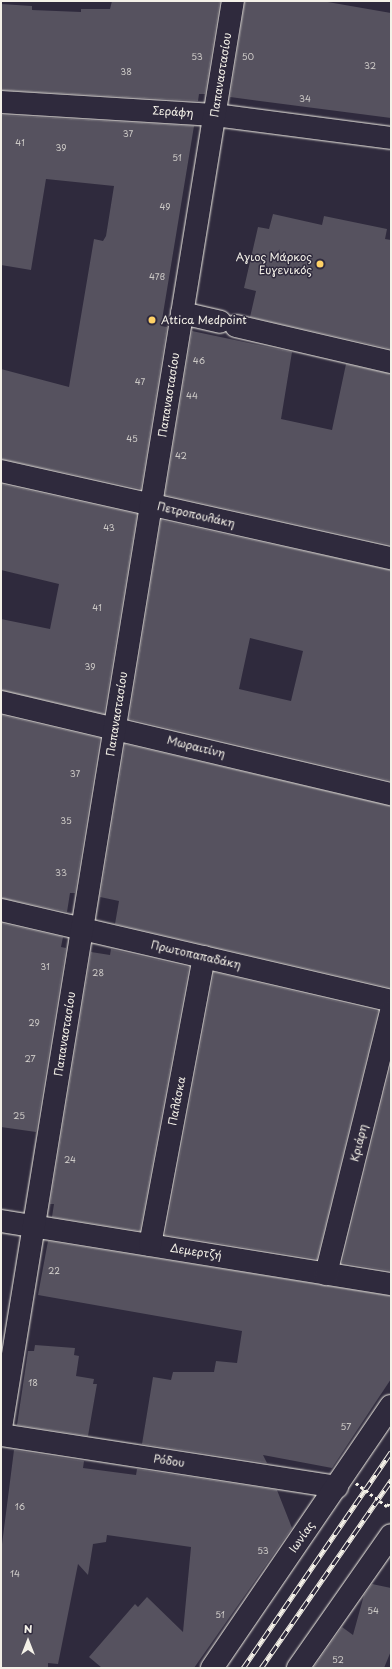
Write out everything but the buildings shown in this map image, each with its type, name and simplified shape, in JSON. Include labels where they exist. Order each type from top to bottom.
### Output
[{"type":"street","name":"Παπαναστασίου","points":[[1,1428],[233,1]]},
{"type":"street","name":"Σεράφη","points":[[1,102],[215,115],[391,138]]},
{"type":"street","points":[[182,313],[391,362]]},
{"type":"street","name":"Πετροπουλάκη","points":[[1,471],[391,558]]},
{"type":"street","name":"Μωραιτίνη","points":[[1,702],[115,727],[391,794]]},
{"type":"street","name":"Πρωτοπαπαδάκη","points":[[1,910],[391,1001]]},
{"type":"street","name":"Παλάσκα","points":[[150,1245],[204,957]]},
{"type":"street","name":"Κριάρη","points":[[326,1274],[391,1012]]},
{"type":"street","name":"Δεμερτζή","points":[[1,1221],[391,1284]]},
{"type":"street","name":"Ιωνίας","points":[[212,1668],[346,1485],[391,1406]]},
{"type":"street","name":"Ρόδου","points":[[1,1435],[346,1485]]},
{"type":"street","points":[[298,1668],[391,1535]]},
{"type":"path","points":[[346,1485],[388,1506],[391,1501]]},
{"type":"railway","points":[[243,1668],[391,1452]]},
{"type":"railway","points":[[261,1668],[391,1480]]},
{"type":"place","name":"Αγιος Μάρκος Ευγενικός","points":[[320,264]]},
{"type":"place","name":"Attica Medpoint","points":[[152,320]]}]
